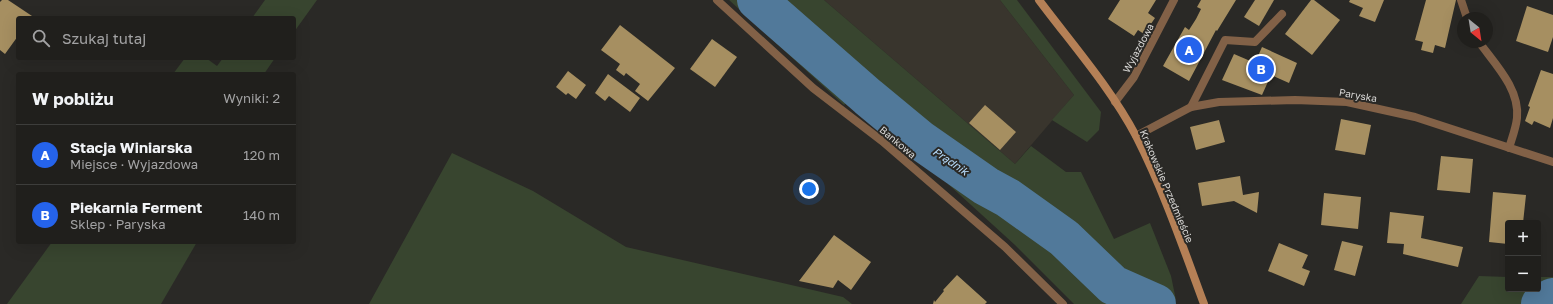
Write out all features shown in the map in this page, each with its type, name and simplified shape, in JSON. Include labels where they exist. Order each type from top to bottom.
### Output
[{"type":"main road","name":"Krakowskie Przedmieście","points":[[1039,0],[1115,102],[1136,136],[1163,196],[1204,304]]},
{"type":"street","name":"Bankowa","points":[[717,0],[813,88],[882,141],[1005,247],[1063,304]]},
{"type":"street","name":"Wyjazdowa","points":[[1115,102],[1134,77],[1174,0]]},
{"type":"street","points":[[1461,0],[1465,12]]},
{"type":"street","points":[[1191,107],[1225,40],[1254,42],[1282,14]]},
{"type":"street","points":[[1483,48],[1509,83],[1516,102],[1517,118],[1509,148]]},
{"type":"street","name":"Paryska","points":[[1136,136],[1191,107],[1219,102],[1295,100],[1347,102],[1414,117],[1553,162]]},
{"type":"shaded area","points":[[824,0],[1000,0],[1074,95],[1015,164]]},
{"type":"green space","points":[[265,0],[317,0],[296,29],[296,16],[253,16]]},
{"type":"green space","points":[[729,0],[744,0],[852,98],[844,105]]},
{"type":"green space","points":[[780,0],[824,0],[1015,164],[1031,146],[1066,172],[1081,172],[1114,239],[1150,223],[1171,276],[1176,300],[1143,289],[1104,266],[837,55]]},
{"type":"green space","points":[[1000,0],[1017,0],[1101,112],[1099,130],[1087,142],[1052,120],[1074,95]]},
{"type":"green space","points":[[184,60],[209,60],[217,66],[222,60],[274,60],[265,72],[174,72]]},
{"type":"green space","points":[[452,153],[533,191],[626,247],[843,297],[852,304],[369,304]]},
{"type":"green space","points":[[952,175],[1040,231],[1105,292],[1111,304],[1074,304],[1015,245],[948,184]]},
{"type":"green space","points":[[51,244],[196,244],[161,304],[7,304]]},
{"type":"green space","points":[[1479,276],[1505,277],[1505,292],[1541,292],[1541,277],[1553,277],[1553,304],[1461,304]]},
{"type":"building","points":[[2,0],[8,0],[32,16],[16,16],[16,39],[5,54],[0,50],[0,2]]},
{"type":"building","points":[[1120,0],[1156,0],[1148,13],[1155,18],[1144,34],[1138,30],[1134,36],[1108,19]]},
{"type":"building","points":[[1201,0],[1236,0],[1217,31],[1216,30],[1189,81],[1163,66],[1185,27],[1189,30],[1196,19],[1201,9],[1197,7]]},
{"type":"building","points":[[1255,0],[1274,0],[1259,26],[1244,17]]},
{"type":"building","points":[[1311,0],[1314,0],[1340,20],[1312,55],[1285,34]]},
{"type":"building","points":[[1350,0],[1384,0],[1375,22],[1359,16],[1363,8],[1349,2]]},
{"type":"building","points":[[1426,0],[1456,0],[1445,48],[1435,45],[1433,53],[1421,50],[1423,42],[1415,40]]},
{"type":"building","points":[[1527,6],[1553,15],[1553,37],[1548,52],[1516,41]]},
{"type":"building","points":[[620,25],[675,68],[648,101],[635,91],[640,84],[626,73],[624,76],[616,70],[620,64],[601,50]]},
{"type":"building","points":[[712,39],[737,57],[715,87],[690,69]]},
{"type":"building","points":[[1262,47],[1297,63],[1289,83],[1271,75],[1262,95],[1222,80],[1234,54],[1255,63]]},
{"type":"building","points":[[1541,70],[1553,74],[1553,118],[1550,128],[1534,121],[1532,125],[1525,121],[1530,107],[1528,106]]},
{"type":"building","points":[[568,71],[586,85],[576,99],[568,93],[566,95],[556,87]]},
{"type":"building","points":[[608,74],[640,98],[630,112],[609,96],[605,101],[595,93]]},
{"type":"building","points":[[985,105],[1016,132],[1000,150],[969,123]]},
{"type":"building","points":[[1341,119],[1371,125],[1365,155],[1335,150]]},
{"type":"building","points":[[1219,120],[1225,142],[1196,150],[1190,127]]},
{"type":"building","points":[[1441,156],[1473,159],[1470,193],[1437,190]]},
{"type":"building","points":[[1240,176],[1243,195],[1259,192],[1257,213],[1234,201],[1202,206],[1198,183]]},
{"type":"building","points":[[1493,192],[1526,195],[1523,220],[1505,220],[1505,244],[1489,242]]},
{"type":"building","points":[[1324,193],[1361,197],[1358,229],[1321,225]]},
{"type":"building","points":[[1390,212],[1424,216],[1421,238],[1463,247],[1458,267],[1403,254],[1404,244],[1387,243]]},
{"type":"building","points":[[834,235],[871,262],[851,290],[838,280],[833,288],[799,281]]},
{"type":"building","points":[[1342,241],[1363,246],[1355,276],[1334,270]]},
{"type":"building","points":[[1279,243],[1308,255],[1302,268],[1310,271],[1304,286],[1268,271]]},
{"type":"building","points":[[957,275],[987,302],[985,304],[933,304],[934,300],[935,302],[944,291],[943,290]]},
{"type":"waterway","name":"Prądnik","points":[[757,0],[868,97],[920,140],[986,186],[1008,198],[1064,238],[1113,285],[1156,304]]},
{"type":"waterway","points":[[1113,285],[1121,304]]},
{"type":"waterway","name":"Prądnik","points":[[1541,304],[1553,298]]},
{"type":"place","name":"Stacja Winiarska","points":[[1189,50]]},
{"type":"place","name":"Piekarnia Ferment","points":[[1261,69]]}]
